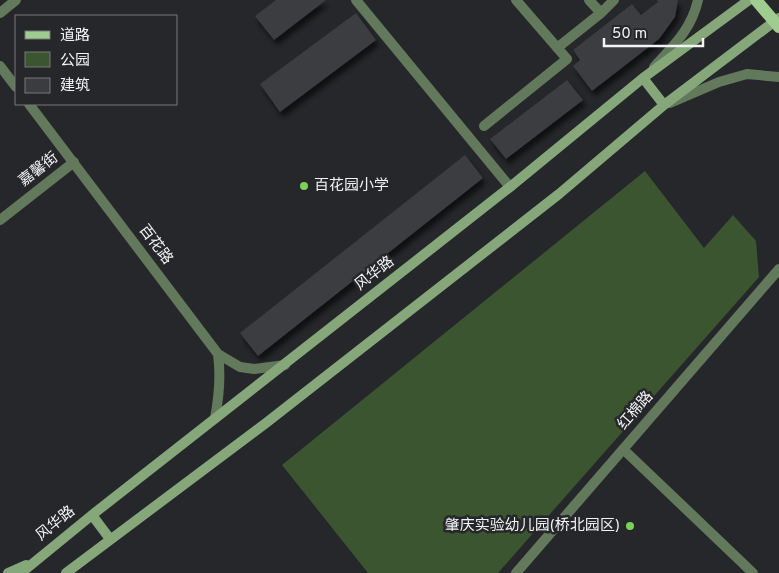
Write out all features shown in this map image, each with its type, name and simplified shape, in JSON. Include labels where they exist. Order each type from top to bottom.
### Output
[{"type":"main road","name":"风华路","points":[[21,573],[215,418],[510,188],[643,78],[748,0]]},
{"type":"main road","points":[[66,573],[266,423],[544,206],[664,105],[777,22],[756,0]]},
{"type":"main road","points":[[643,78],[664,105]]},
{"type":"main road","points":[[92,515],[110,539]]},
{"type":"main road","points":[[8,573],[34,562]]},
{"type":"street","points":[[0,12],[16,0]]},
{"type":"street","points":[[356,0],[510,188]]},
{"type":"street","points":[[484,126],[567,59],[516,0]]},
{"type":"street","points":[[589,0],[601,13]]},
{"type":"street","points":[[557,48],[601,13],[614,0]]},
{"type":"street","points":[[643,78],[682,37],[691,23],[698,0]]},
{"type":"street","points":[[0,66],[15,87]]},
{"type":"street","points":[[664,105],[719,82],[747,74],[779,77]]},
{"type":"street","name":"百花路","points":[[30,105],[218,354]]},
{"type":"street","name":"嘉馨街","points":[[0,220],[74,162]]},
{"type":"street","name":"红棉路","points":[[516,573],[779,269]]},
{"type":"street","points":[[218,354],[240,367],[254,369],[284,365]]},
{"type":"street","points":[[215,418],[219,398],[220,370],[218,354]]},
{"type":"street","points":[[623,449],[753,573]]},
{"type":"green space","points":[[645,171],[704,248],[733,215],[756,241],[759,277],[498,573],[368,573],[282,465]]},
{"type":"building","points":[[276,0],[326,0],[274,40],[255,16]]},
{"type":"building","points":[[657,0],[678,0],[675,17],[659,39],[592,91],[573,66],[580,60],[573,50],[632,4],[641,15],[658,2]]},
{"type":"building","points":[[356,13],[376,40],[280,112],[260,84]]},
{"type":"building","points":[[567,80],[583,100],[506,159],[490,139]]},
{"type":"building","points":[[465,155],[483,178],[258,356],[240,333]]},
{"type":"place","name":"百花园小学","points":[[304,186]]},
{"type":"place","name":"肇庆实验幼儿园(桥北园区)","points":[[630,526]]}]
